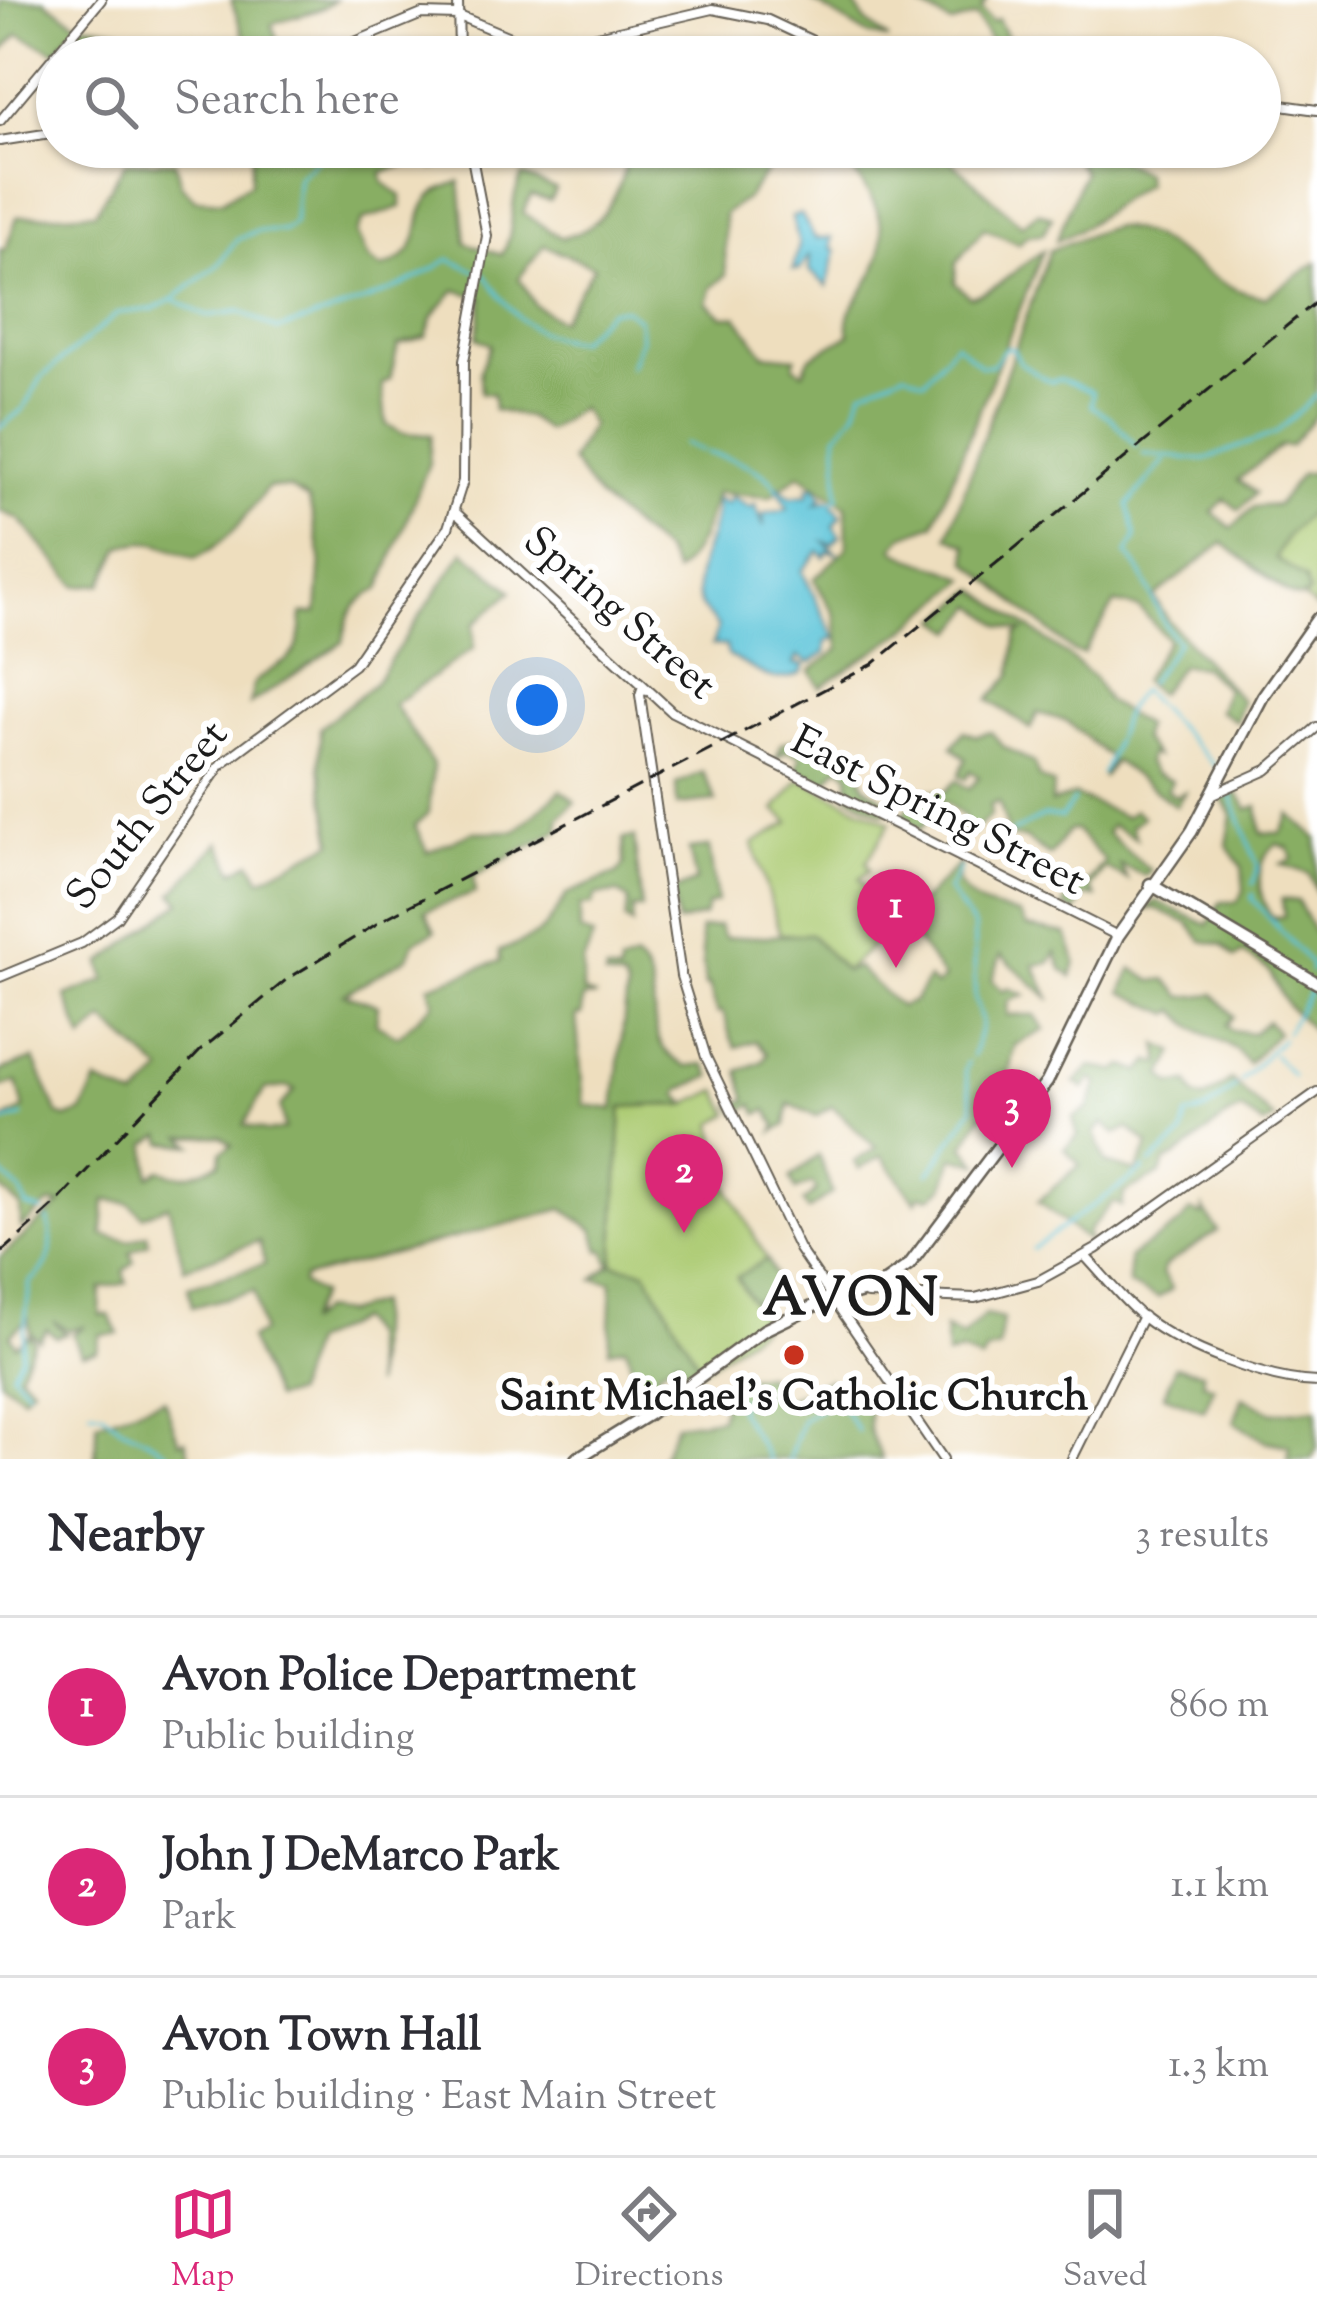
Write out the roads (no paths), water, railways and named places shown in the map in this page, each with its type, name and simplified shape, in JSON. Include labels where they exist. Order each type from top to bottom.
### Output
[{"type":"main road","points":[[71,36],[101,0]]},
{"type":"main road","points":[[458,0],[458,36]]},
{"type":"main road","points":[[609,36],[696,10],[721,9],[768,20],[802,36]]},
{"type":"main road","points":[[369,36],[422,14],[457,15],[510,36]]},
{"type":"main road","points":[[0,121],[36,78]]},
{"type":"main road","points":[[1281,105],[1317,110]]},
{"type":"main road","points":[[0,142],[36,136]]},
{"type":"main road","name":"South Street","points":[[0,977],[86,941],[116,917],[225,758],[362,656],[454,515],[463,474],[464,361],[487,236],[474,168]]},
{"type":"main road","name":"Spring Street","points":[[454,515],[672,712],[730,741]]},
{"type":"main road","points":[[1115,935],[1171,861],[1213,794],[1268,688],[1317,619]]},
{"type":"main road","points":[[643,686],[639,693],[681,976],[698,1036],[793,1239],[943,1459]]},
{"type":"main road","points":[[1213,794],[1228,792],[1268,770],[1317,727]]},
{"type":"main road","name":"East Spring Street","points":[[730,741],[1115,935]]},
{"type":"main road","points":[[575,1459],[624,1431],[764,1330],[889,1281],[949,1217],[1024,1116],[1066,1049],[1115,935],[1196,821]]},
{"type":"main road","points":[[1171,861],[1171,888],[1193,910]]},
{"type":"main road","points":[[1148,886],[1173,903]]},
{"type":"main road","points":[[1148,886],[1317,983]]},
{"type":"main road","points":[[1139,903],[1152,898],[1193,910]]},
{"type":"main road","points":[[860,1293],[992,1296],[1038,1281],[1085,1256],[1317,1092]]},
{"type":"main road","points":[[1085,1256],[1143,1316],[1257,1371],[1317,1382]]},
{"type":"main road","points":[[889,1281],[901,1295]]},
{"type":"main road","points":[[1072,1459],[1143,1316]]},
{"type":"water","points":[[801,214],[815,238],[832,238],[831,247],[836,251],[827,286],[809,270],[810,254],[800,270],[793,270],[799,245],[792,217]]},
{"type":"water","points":[[776,485],[791,497],[809,495],[808,488],[815,486],[822,497],[816,504],[829,500],[841,516],[834,526],[840,536],[832,544],[825,542],[836,553],[828,551],[824,557],[819,551],[802,571],[835,638],[827,641],[826,653],[810,663],[798,656],[794,664],[805,665],[801,673],[781,679],[728,656],[726,646],[712,645],[718,628],[697,591],[716,499],[726,504],[732,497],[750,508],[755,504],[764,527],[763,514],[788,509]]},
{"type":"waterway","points":[[176,297],[218,265],[237,239],[257,231],[284,231],[294,223],[298,177],[308,168]]},
{"type":"waterway","points":[[0,428],[24,408],[42,377],[118,313],[154,309],[173,299],[206,316],[240,311],[278,330],[387,292],[449,259],[476,271]]},
{"type":"waterway","points":[[485,274],[522,321],[560,339],[577,341],[610,310],[625,309],[639,319],[641,339],[630,367]]},
{"type":"waterway","points":[[831,503],[838,498],[837,435],[856,411],[862,391],[905,372],[924,381],[955,343],[981,366],[992,365],[1006,347],[1013,349],[1021,364],[1051,382],[1060,379],[1093,392],[1091,406],[1110,417],[1137,447]]},
{"type":"waterway","points":[[1143,454],[1204,460],[1276,433],[1317,395]]},
{"type":"waterway","points":[[684,443],[702,451]]},
{"type":"waterway","points":[[707,453],[758,470],[779,492]]},
{"type":"waterway","points":[[1148,683],[1178,642],[1127,554],[1136,537],[1128,505],[1165,460]]},
{"type":"waterway","points":[[1102,773],[1127,709],[1141,690],[1218,769]]},
{"type":"waterway","points":[[1231,796],[1258,867],[1253,884]]},
{"type":"waterway","points":[[1013,832],[1044,816],[1061,818],[1074,800]]},
{"type":"waterway","points":[[960,869],[948,890],[974,927],[975,999],[982,1022],[973,1056]]},
{"type":"waterway","points":[[1253,894],[1252,899],[1311,964],[1311,972]]},
{"type":"waterway","points":[[1286,1032],[1311,990]]},
{"type":"waterway","points":[[1241,1081],[1282,1039]]},
{"type":"waterway","points":[[1274,1055],[1293,1076]]},
{"type":"waterway","points":[[929,1174],[973,1108],[965,1070],[968,1062]]},
{"type":"waterway","points":[[1150,1164],[1182,1136],[1187,1116],[1206,1111],[1236,1086]]},
{"type":"waterway","points":[[0,1123],[23,1116]]},
{"type":"waterway","points":[[1032,1249],[1145,1169]]},
{"type":"waterway","points":[[0,1172],[21,1191],[27,1207],[42,1211]]},
{"type":"waterway","points":[[28,1390],[12,1373],[21,1356],[30,1282],[50,1255],[48,1219]]},
{"type":"waterway","points":[[740,1398],[738,1410],[769,1459]]},
{"type":"waterway","points":[[789,1459],[802,1420],[830,1401],[840,1404],[858,1431]]},
{"type":"waterway","points":[[90,1410],[103,1412],[172,1459]]},
{"type":"railway","points":[[0,1254],[53,1206],[200,1051],[286,980],[386,918],[873,664],[1317,301]]},
{"type":"place","name":"Avon Police Department","points":[[896,968]]},
{"type":"place","name":"Avon Town Hall","points":[[1012,1168]]},
{"type":"place","name":"John J DeMarco Park","points":[[684,1233]]},
{"type":"place","name":"Saint Michael's Catholic Church","points":[[794,1355]]},
{"type":"district","name":"AVON","points":[[852,1301]]}]
